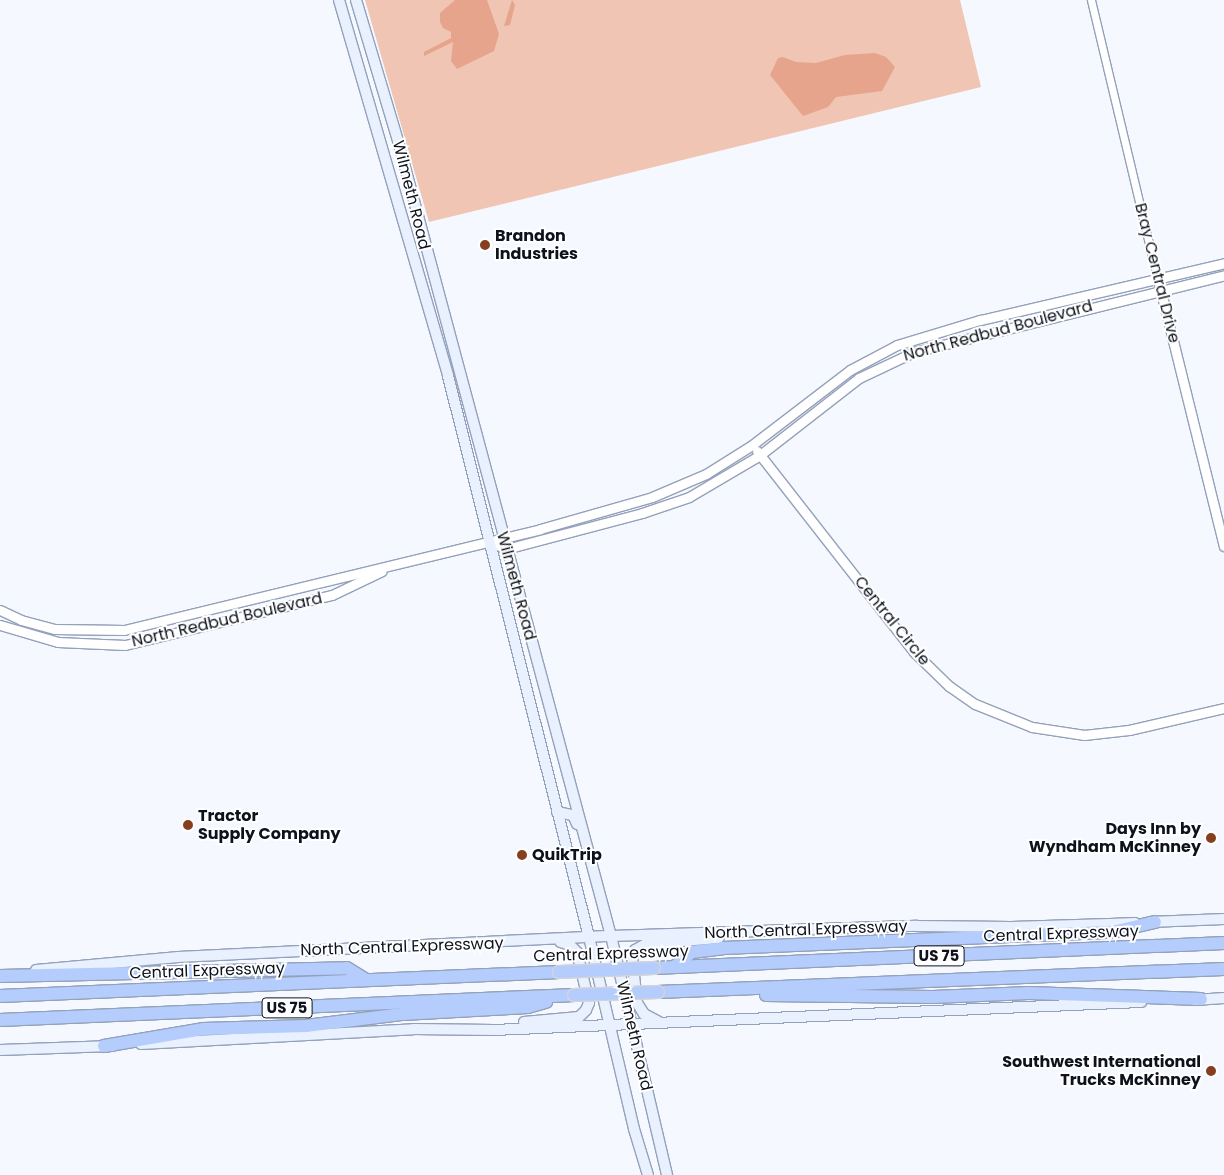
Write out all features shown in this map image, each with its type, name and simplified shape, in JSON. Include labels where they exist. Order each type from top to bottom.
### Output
[{"type":"highway","points":[[674,967],[692,952],[723,948],[1112,932],[1155,922]]},
{"type":"highway","name":"Central Expressway","points":[[0,996],[1224,944]]},
{"type":"highway","points":[[0,976],[347,968],[366,980]]},
{"type":"highway","name":"US 75","points":[[0,1020],[1224,969]]},
{"type":"highway","points":[[732,990],[784,997],[1029,994],[1201,999]]},
{"type":"highway","points":[[104,1046],[203,1029],[306,1026],[403,1014],[528,1007],[574,995]]},
{"type":"main road","name":"Wilmeth Road","points":[[339,0],[412,252],[490,541],[526,692],[589,937],[608,1023],[648,1175]]},
{"type":"main road","name":"Wilmeth Road","points":[[356,0],[398,141],[424,248],[611,936],[630,1023],[668,1175]]},
{"type":"main road","points":[[412,252],[424,248]]},
{"type":"main road","points":[[526,692],[544,688]]},
{"type":"main road","points":[[557,812],[573,815],[588,868],[598,889]]},
{"type":"main road","name":"North Central Expressway","points":[[0,972],[178,957],[611,936],[1155,922],[1224,918]]},
{"type":"main road","points":[[660,1023],[644,1014],[637,1003],[632,956],[634,950],[646,944],[697,942],[745,932]]},
{"type":"main road","points":[[494,1030],[530,1021],[579,1017],[586,1010],[589,1004],[577,952],[570,945],[554,940]]},
{"type":"main road","points":[[0,1050],[414,1029],[494,1030],[608,1023],[660,1023],[1224,998]]},
{"type":"street","name":"Bray Central Drive","points":[[1091,0],[1224,546]]},
{"type":"street","name":"North Redbud Boulevard","points":[[2,611],[55,629],[124,630],[503,538],[664,492],[706,474],[752,445],[850,370],[882,352],[915,338],[1029,308],[1224,263]]},
{"type":"street","name":"North Redbud Boulevard","points":[[506,549],[657,509],[698,492],[760,455],[851,384],[887,362],[931,346],[1224,275]]},
{"type":"street","points":[[1029,308],[1032,320]]},
{"type":"street","points":[[882,352],[887,362]]},
{"type":"street","name":"Central Circle","points":[[752,445],[914,652],[949,686],[974,704],[1032,727],[1084,735],[1129,730],[1224,708]]},
{"type":"street","points":[[490,541],[506,549]]},
{"type":"street","name":"North Redbud Boulevard","points":[[0,623],[58,642],[125,645],[332,595],[389,566]]},
{"type":"street","points":[[0,623],[2,611]]},
{"type":"shaded area","points":[[365,0],[960,0],[981,87],[429,222]]},
{"type":"shaded area","points":[[455,0],[487,0],[499,34],[494,51],[457,69],[451,61],[453,42],[424,56],[424,52],[451,38],[451,32],[443,28],[440,22],[440,13]]},
{"type":"shaded area","points":[[512,0],[515,5],[510,25],[504,26]]},
{"type":"shaded area","points":[[875,53],[886,57],[895,67],[882,91],[836,97],[828,107],[803,116],[770,75],[778,58],[783,57],[796,62],[816,63],[845,55]]},
{"type":"place","name":"Brandon Industries","points":[[485,245]]},
{"type":"place","name":"Tractor Supply Company","points":[[188,825]]},
{"type":"place","name":"Days Inn by Wyndham McKinney","points":[[1211,838]]},
{"type":"place","name":"QuikTrip","points":[[522,855]]},
{"type":"place","name":"Southwest International Trucks McKinney","points":[[1211,1071]]}]
